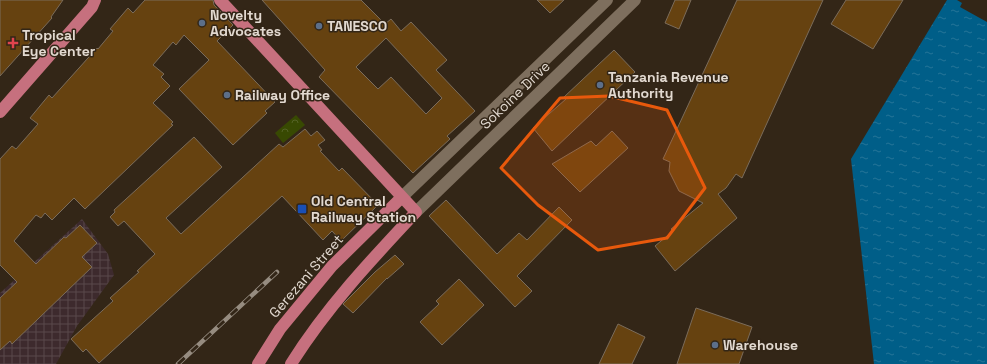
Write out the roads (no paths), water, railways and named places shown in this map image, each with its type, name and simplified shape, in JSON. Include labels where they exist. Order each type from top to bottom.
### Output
[{"type":"main road","points":[[220,0],[416,212],[365,266],[327,312],[291,364]]},
{"type":"main road","points":[[0,112],[95,2]]},
{"type":"main road","name":"Gerezani Street","points":[[258,364],[280,329],[332,266],[402,197]]},
{"type":"street","name":"Sokoine Drive","points":[[402,197],[607,0]]},
{"type":"street","name":"Sokoine Drive","points":[[416,212],[635,0]]},
{"type":"water","points":[[947,0],[987,0],[987,364],[874,364],[851,159]]},
{"type":"railway","points":[[178,364],[277,272]]},
{"type":"place","name":"Novelty Advocates","points":[[202,23]]},
{"type":"place","name":"TANESCO","points":[[319,26]]},
{"type":"place","name":"Tropical Eye Center","points":[[13,43]]},
{"type":"place","name":"Tanzania Revenue Authority","points":[[600,85]]},
{"type":"place","name":"Railway Office","points":[[227,95]]},
{"type":"place","name":"Old Central Railway Station","points":[[302,209]]},
{"type":"place","name":"Warehouse","points":[[715,345]]}]
